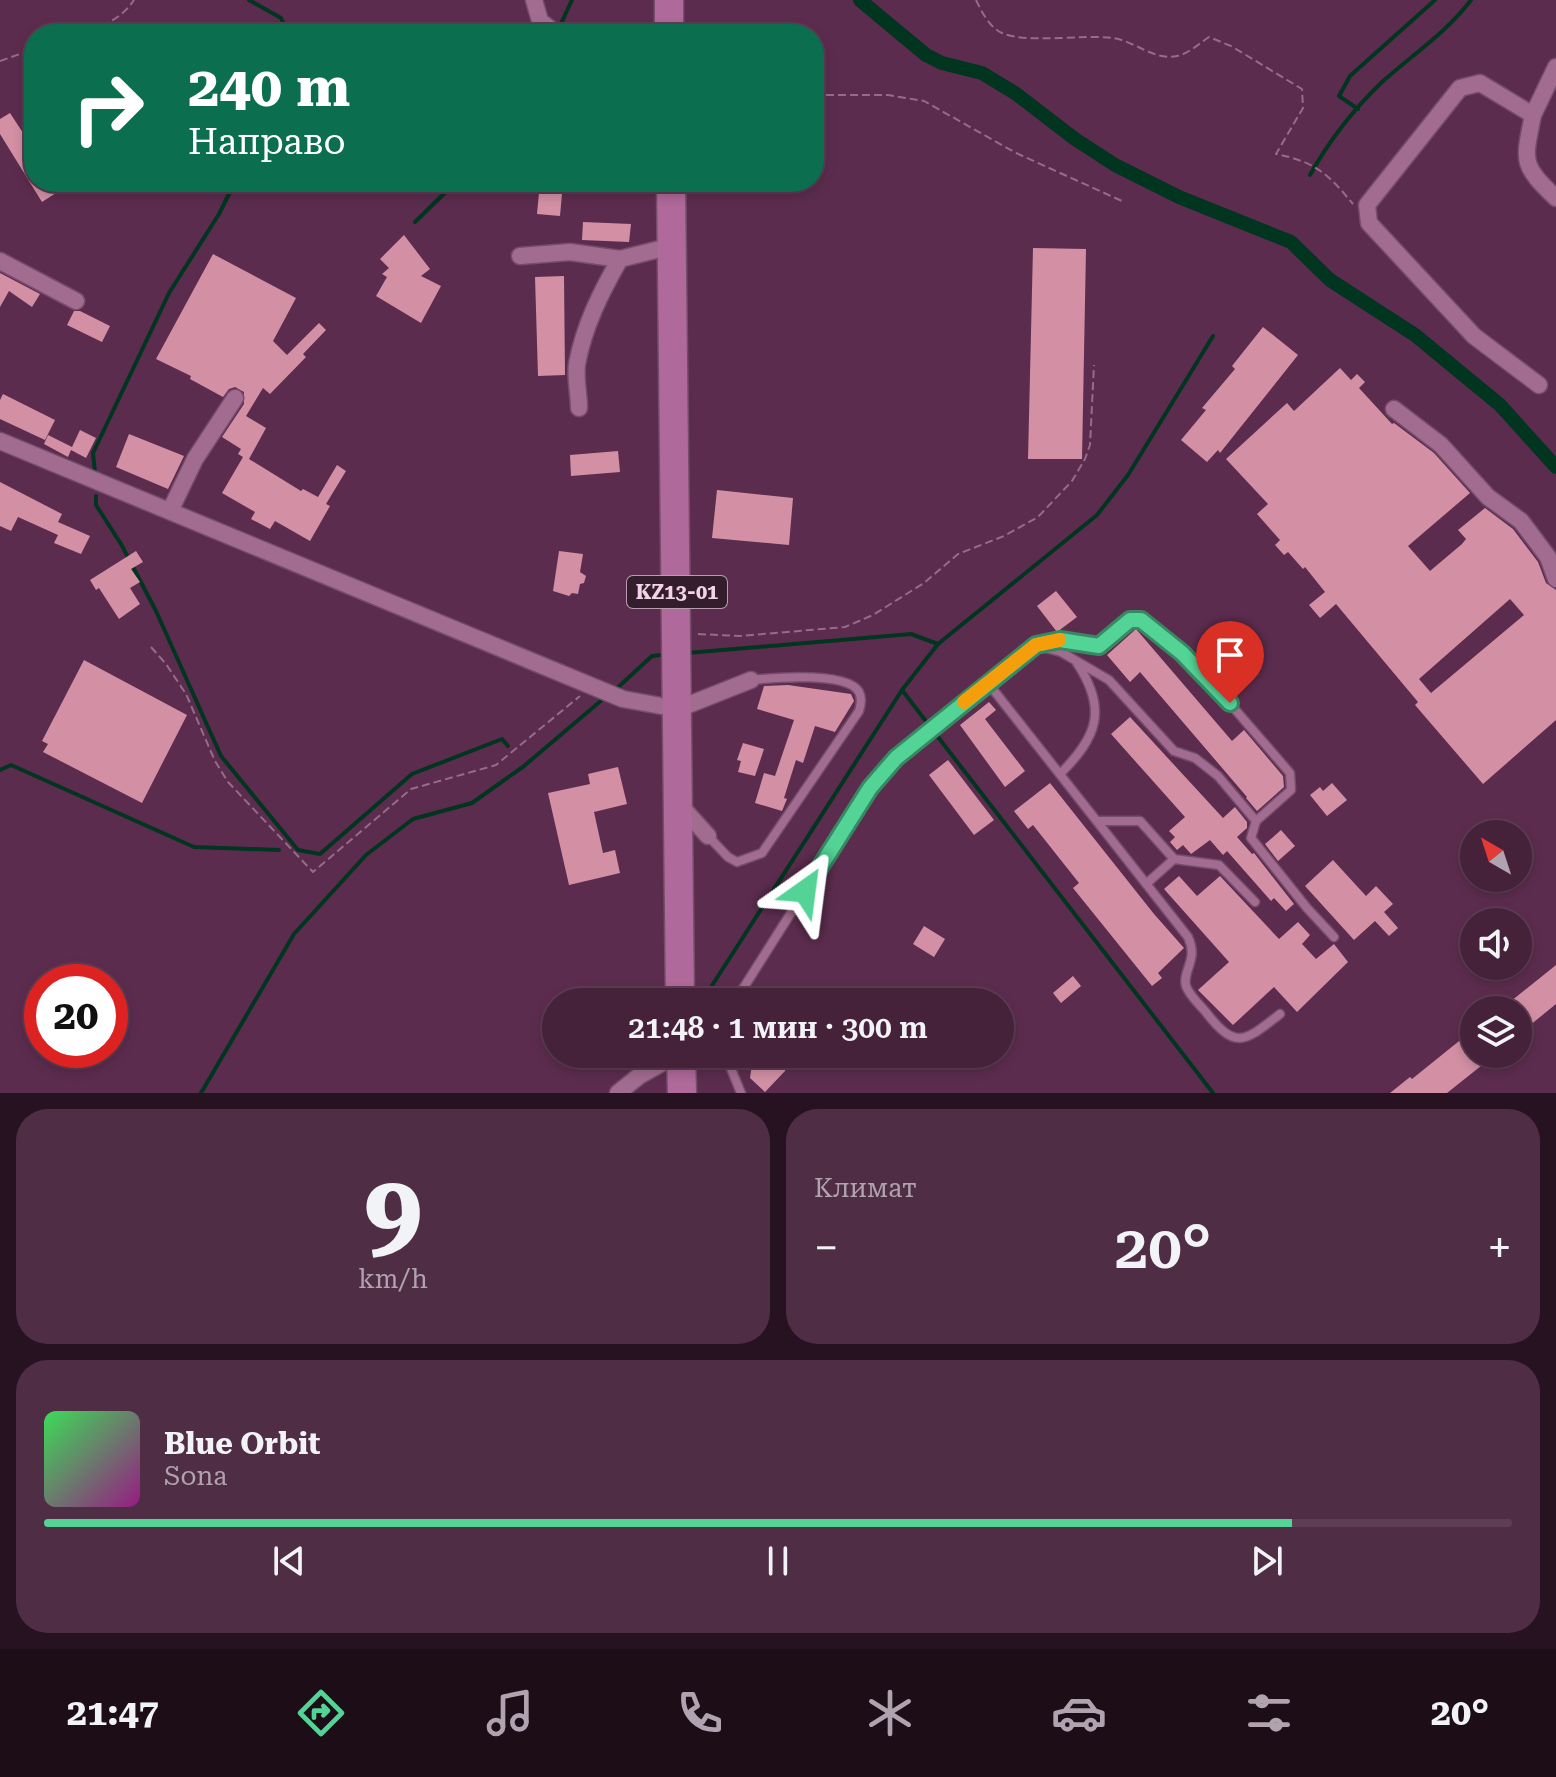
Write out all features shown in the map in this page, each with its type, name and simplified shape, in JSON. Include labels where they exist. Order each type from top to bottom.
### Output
[{"type":"highway","points":[[669,0],[669,24]]},
{"type":"highway","name":"KZ13-01","points":[[671,192],[680,988]]},
{"type":"highway","points":[[680,1068],[682,1093]]},
{"type":"street","points":[[534,0],[540,21],[544,24]]},
{"type":"street","points":[[1556,67],[1533,115],[1525,158],[1533,176],[1556,198]]},
{"type":"street","points":[[1533,115],[1480,83],[1460,88],[1367,205],[1369,223],[1474,336],[1539,385]]},
{"type":"street","points":[[520,256],[570,252],[620,259],[672,246]]},
{"type":"street","points":[[579,408],[577,367],[586,330],[602,290],[620,259]]},
{"type":"street","points":[[0,261],[76,301]]},
{"type":"street","points":[[170,511],[195,459],[235,398]]},
{"type":"street","points":[[1394,409],[1441,445],[1488,497],[1521,521],[1542,548],[1556,579]]},
{"type":"street","points":[[0,441],[637,704],[678,709],[751,680]]},
{"type":"street","points":[[679,804],[708,836]]},
{"type":"street","points":[[618,1093],[654,1068]]},
{"type":"lane","points":[[742,988],[870,788],[896,758],[1036,645],[1060,640],[1099,646],[1130,620],[1138,619],[1148,624],[1213,684],[1290,773],[1291,790],[1256,821],[1253,842],[1334,937]]},
{"type":"lane","points":[[1036,645],[1061,652],[1109,680],[1174,751],[1195,758],[1218,776],[1256,821]]},
{"type":"lane","points":[[1060,774],[1089,742],[1095,719],[1090,691],[1076,661]]},
{"type":"lane","points":[[708,836],[737,862],[762,853],[852,722],[861,702],[854,687],[834,680],[783,677],[751,680]]},
{"type":"lane","points":[[988,683],[1188,937],[1193,951],[1186,979],[1187,988],[1218,1028],[1226,1036],[1237,1039],[1249,1037],[1280,1014]]},
{"type":"lane","points":[[1097,821],[1140,821],[1174,859],[1219,865],[1255,902]]},
{"type":"lane","points":[[1146,884],[1174,859]]},
{"type":"lane","points":[[731,1068],[741,1093]]},
{"type":"path","points":[[101,24],[121,15],[134,0]]},
{"type":"path","points":[[976,0],[986,20],[1002,33],[1029,37],[1109,37],[1125,40],[1160,56],[1179,56],[1209,37],[1231,46],[1302,89],[1303,108],[1276,154],[1303,159],[1333,180],[1369,223]]},
{"type":"path","points":[[0,61],[24,53]]},
{"type":"path","points":[[824,95],[888,95],[924,101],[1016,153],[1122,201]]},
{"type":"path","points":[[677,632],[740,636],[845,627],[873,615],[924,583],[958,554],[1004,536],[1038,517],[1072,481],[1085,459],[1090,445],[1094,365]]},
{"type":"path","points":[[151,647],[186,694],[215,761],[228,782],[313,872],[411,789],[496,765],[593,686]]},
{"type":"building","points":[[10,113],[24,134],[24,173],[0,134],[0,119]]},
{"type":"building","points":[[36,192],[58,192],[42,202]]},
{"type":"building","points":[[539,192],[562,192],[560,216],[537,214]]},
{"type":"building","points":[[583,222],[631,224],[629,242],[582,240]]},
{"type":"building","points":[[404,235],[430,269],[421,276],[441,286],[421,323],[376,296],[387,277],[382,274],[389,268],[380,259]]},
{"type":"building","points":[[1033,248],[1086,249],[1082,459],[1028,459]]},
{"type":"building","points":[[213,254],[296,298],[273,341],[287,355],[319,323],[326,330],[303,354],[306,357],[270,394],[263,388],[246,416],[266,428],[249,459],[301,491],[303,489],[318,497],[337,465],[346,471],[326,504],[330,506],[310,541],[275,521],[270,529],[251,519],[255,512],[222,493],[243,457],[238,454],[241,449],[222,437],[244,404],[244,392],[235,387],[223,397],[190,379],[191,376],[156,359]]},
{"type":"building","points":[[0,273],[40,294],[32,307],[9,291],[0,307]]},
{"type":"building","points":[[564,276],[565,375],[538,376],[535,277]]},
{"type":"building","points":[[74,311],[110,326],[102,342],[67,325]]},
{"type":"building","points":[[1263,327],[1298,355],[1220,453],[1218,450],[1207,462],[1181,440],[1206,410],[1202,408],[1235,369],[1232,366]]},
{"type":"building","points":[[1340,368],[1351,380],[1357,374],[1365,382],[1359,388],[1392,424],[1434,453],[1470,493],[1408,546],[1430,571],[1462,544],[1466,539],[1458,530],[1485,508],[1513,529],[1538,562],[1546,583],[1556,590],[1556,720],[1483,784],[1415,705],[1418,702],[1336,604],[1320,618],[1309,605],[1325,592],[1305,567],[1303,569],[1288,552],[1284,555],[1275,545],[1280,540],[1257,514],[1268,504],[1226,459],[1287,403],[1294,411]],"holes":[[[1510,599],[1524,615],[1431,693],[1419,679]]]},
{"type":"building","points":[[3,394],[55,420],[45,440],[0,419]]},
{"type":"building","points":[[80,430],[96,438],[86,458],[71,450],[68,457],[44,444],[48,435],[72,447]]},
{"type":"building","points":[[129,434],[184,456],[168,489],[116,467]]},
{"type":"building","points":[[618,451],[620,472],[571,476],[570,455]]},
{"type":"building","points":[[0,482],[62,514],[58,522],[90,536],[81,554],[54,543],[58,535],[18,517],[11,531],[0,526]]},
{"type":"building","points":[[717,490],[793,498],[789,545],[712,538]]},
{"type":"building","points":[[136,551],[143,562],[131,569],[140,582],[130,588],[140,604],[119,619],[99,588],[96,590],[90,580]]},
{"type":"building","points":[[559,551],[583,554],[580,572],[586,576],[578,594],[569,596],[553,591]]},
{"type":"building","points":[[1056,591],[1077,617],[1057,632],[1037,606]]},
{"type":"building","points":[[1136,629],[1232,741],[1244,730],[1283,776],[1284,787],[1257,811],[1140,672],[1130,682],[1107,655]]},
{"type":"building","points":[[84,660],[187,715],[142,803],[43,752],[48,744],[42,741]]},
{"type":"building","points":[[788,685],[851,694],[854,701],[835,732],[815,726],[803,763],[796,760],[782,811],[755,803],[764,773],[775,776],[794,720],[757,709],[764,686]]},
{"type":"building","points":[[989,702],[996,710],[985,719],[1025,771],[1005,787],[960,725]]},
{"type":"building","points":[[1130,717],[1223,818],[1235,807],[1247,822],[1247,828],[1237,837],[1254,853],[1294,904],[1286,911],[1274,898],[1271,901],[1227,851],[1223,855],[1210,840],[1191,854],[1183,845],[1177,850],[1170,842],[1175,837],[1169,831],[1185,817],[1111,734]]},
{"type":"building","points":[[743,743],[764,749],[755,776],[738,772],[741,761],[737,760]]},
{"type":"building","points":[[948,760],[994,820],[974,835],[929,775]]},
{"type":"building","points":[[618,767],[627,804],[594,812],[603,853],[615,850],[620,873],[569,885],[548,793],[590,784],[588,774]]},
{"type":"building","points":[[1050,783],[1184,948],[1158,973],[1162,978],[1152,986],[1073,888],[1079,883],[1033,825],[1028,829],[1014,811]]},
{"type":"building","points":[[1332,783],[1347,800],[1327,816],[1310,795],[1320,787],[1323,791]]},
{"type":"building","points":[[1281,830],[1295,846],[1278,861],[1265,844]]},
{"type":"building","points":[[1333,860],[1366,896],[1376,886],[1393,904],[1384,912],[1398,928],[1389,936],[1375,921],[1354,940],[1305,886]]},
{"type":"building","points":[[1179,876],[1197,896],[1220,876],[1279,939],[1298,922],[1310,935],[1302,944],[1316,959],[1334,944],[1348,962],[1297,1012],[1274,987],[1233,1025],[1198,990],[1229,962],[1164,889]]},
{"type":"building","points":[[924,926],[945,939],[934,957],[913,944]]},
{"type":"building","points":[[1556,965],[1556,1004],[1532,1024],[1532,996],[1517,996]]},
{"type":"building","points":[[1073,976],[1081,986],[1061,1003],[1053,993]]},
{"type":"building","points":[[1460,1040],[1460,1068],[1478,1068],[1447,1093],[1390,1093],[1410,1077],[1412,1079]]},
{"type":"building","points":[[751,1068],[786,1068],[765,1092],[750,1078]]},
{"type":"waterway","points":[[249,0],[281,18],[284,24]]},
{"type":"waterway","points":[[561,24],[572,0]]},
{"type":"waterway","points":[[860,0],[926,55],[942,63],[982,73],[1115,165],[1179,197],[1291,242],[1330,280],[1415,335],[1500,405],[1556,467]]},
{"type":"waterway","points":[[1358,109],[1339,96],[1350,76],[1435,0]]},
{"type":"waterway","points":[[1310,175],[1333,138],[1361,104],[1440,33],[1471,0]]},
{"type":"waterway","points":[[95,473],[93,453],[169,293],[230,192]]},
{"type":"waterway","points":[[415,222],[446,192]]},
{"type":"waterway","points":[[710,988],[902,690],[938,644],[1097,515],[1128,475],[1213,336]]},
{"type":"waterway","points":[[96,496],[96,505],[121,544],[156,611],[221,756],[298,850],[320,854],[412,774],[502,739],[508,746]]},
{"type":"waterway","points":[[687,653],[911,634],[938,644]]},
{"type":"waterway","points":[[615,690],[652,656],[661,655]]},
{"type":"waterway","points":[[902,690],[925,720]]},
{"type":"waterway","points":[[201,1093],[294,934],[366,855],[413,819],[472,803],[524,766],[603,699]]},
{"type":"waterway","points":[[938,737],[1213,1093]]},
{"type":"waterway","points":[[0,770],[11,765],[194,847],[279,850]]},
{"type":"slow traffic","points":[[964,702],[1036,645],[1059,640]]},
{"type":"route","points":[[805,891],[870,788],[896,758],[1036,645],[1060,640],[1099,646],[1130,620],[1138,619],[1182,653],[1230,703]]}]
